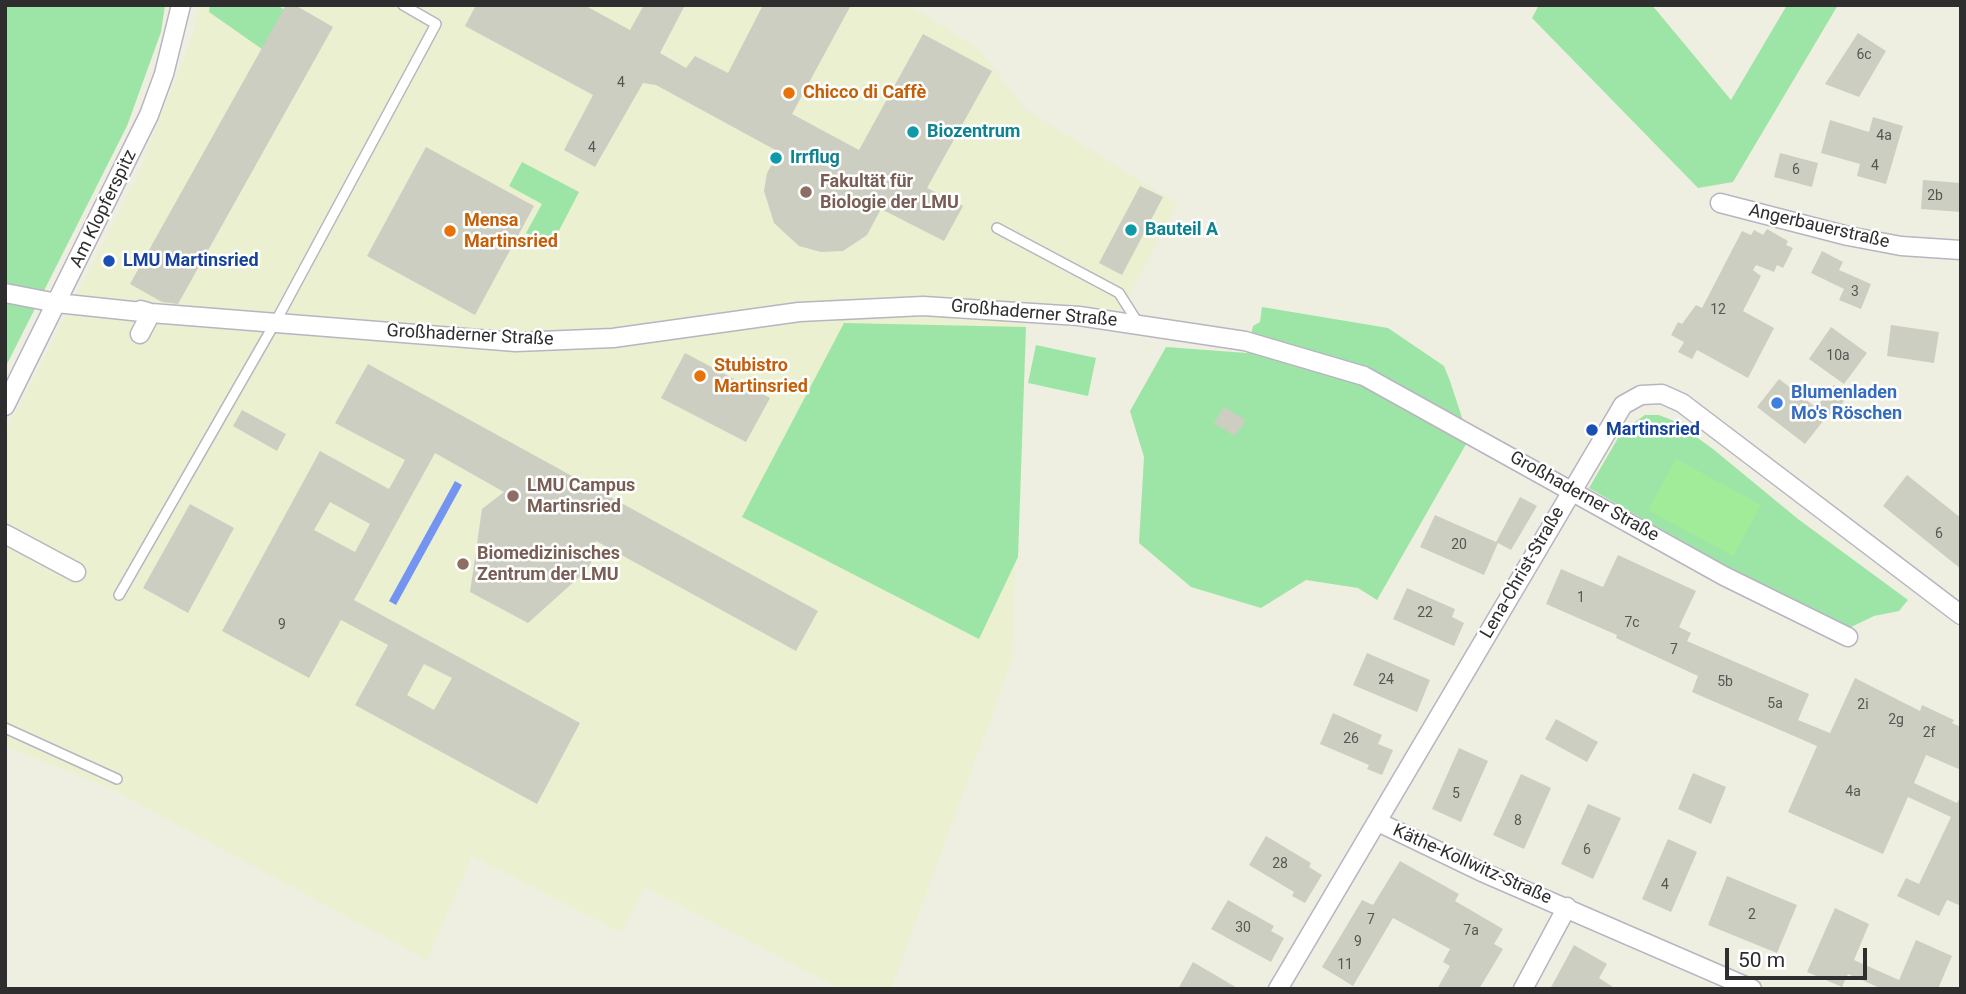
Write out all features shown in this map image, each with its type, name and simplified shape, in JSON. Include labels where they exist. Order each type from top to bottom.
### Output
[{"type":"street","name":"Am Klopferspitz","points":[[5,406],[149,115],[164,74],[181,5]]},
{"type":"street","name":"Angerbauerstraße","points":[[1720,204],[1848,236],[1901,246],[1961,250]]},
{"type":"street","name":"Großhaderner Straße","points":[[5,293],[57,303],[151,313],[534,343],[613,338],[799,312],[923,306],[1021,310],[1138,323],[1265,345],[1364,376],[1739,584],[1848,637]]},
{"type":"street","points":[[140,334],[151,313]]},
{"type":"street","name":"Lena-Christ-Straße","points":[[1278,989],[1571,490],[1623,405],[1641,395],[1662,394],[1698,414],[1961,615]]},
{"type":"street","points":[[5,534],[76,572]]},
{"type":"street","name":"Käthe-Kollwitz-Straße","points":[[1378,822],[1482,872],[1752,989]]},
{"type":"street","name":"Käthe-Kollwitz-Straße","points":[[1523,989],[1567,908]]},
{"type":"lane","points":[[119,595],[276,321],[436,24],[403,5]]},
{"type":"lane","points":[[997,228],[1119,293],[1138,323]]},
{"type":"lane","points":[[5,728],[117,779]]},
{"type":"shaded area","name":"LMU Campus Martinsried","points":[[198,5],[909,5],[980,50],[1025,109],[1177,204],[1119,315],[1026,304],[1012,660],[891,989],[842,989],[645,887],[621,932],[472,856],[427,960],[112,789],[8,747],[5,751],[5,434],[136,179],[193,35]]},
{"type":"green space","points":[[5,5],[165,5],[161,32],[127,126],[5,368]]},
{"type":"green space","points":[[210,5],[276,5],[291,13],[269,54],[209,12]]},
{"type":"green space","points":[[1539,5],[1652,5],[1731,100],[1787,5],[1838,5],[1733,182],[1698,188],[1532,18]]},
{"type":"green space","points":[[522,162],[579,192],[551,246],[526,233],[542,204],[509,186]]},
{"type":"green space","points":[[1262,307],[1388,328],[1444,366],[1450,381],[1469,439],[1377,600],[1358,588],[1306,580],[1261,608],[1191,587],[1139,543],[1144,457],[1130,411],[1166,347],[1247,353],[1253,326],[1260,322]]},
{"type":"green space","points":[[844,323],[1026,327],[1018,557],[979,639],[742,517]]},
{"type":"green space","points":[[1036,345],[1096,358],[1088,396],[1028,383]]},
{"type":"green space","points":[[1645,415],[1659,415],[1674,421],[1713,449],[1798,519],[1908,600],[1899,611],[1874,616],[1849,628],[1743,576],[1589,488],[1622,431]]},
{"type":"green space","points":[[1676,459],[1761,505],[1733,556],[1648,510]]},
{"type":"water","points":[[455,481],[462,485],[396,605],[389,601]]},
{"type":"building","points":[[286,5],[295,5],[333,27],[178,304],[162,302],[130,284]]},
{"type":"building","name":"Biozentrum","points":[[476,5],[584,5],[630,30],[644,5],[685,5],[660,53],[686,68],[695,56],[728,73],[763,5],[851,5],[792,114],[859,150],[923,34],[992,71],[927,188],[963,206],[944,241],[881,209],[867,235],[843,251],[821,252],[799,246],[774,223],[764,191],[767,173],[779,152],[656,85],[643,83],[595,167],[564,150],[593,95],[465,26]]},
{"type":"building","points":[[1858,33],[1886,51],[1859,97],[1825,84]]},
{"type":"building","points":[[1873,117],[1903,126],[1886,184],[1857,176],[1860,164],[1821,153],[1830,120],[1869,132]]},
{"type":"building","name":"Mensa Martinsried","points":[[426,147],[534,206],[475,315],[367,256]]},
{"type":"building","points":[[1780,153],[1818,163],[1812,187],[1774,177]]},
{"type":"building","points":[[1923,180],[1961,183],[1961,212],[1921,209]]},
{"type":"building","name":"Bauteil A","points":[[1140,186],[1163,197],[1122,275],[1099,263]]},
{"type":"building","points":[[1767,229],[1788,241],[1786,245],[1793,248],[1783,268],[1777,265],[1774,272],[1756,265],[1753,270],[1761,276],[1743,311],[1774,328],[1748,378],[1697,350],[1692,359],[1678,352],[1684,342],[1671,335],[1678,322],[1682,324],[1696,305],[1702,308],[1742,231],[1751,235],[1754,230],[1763,235]]},
{"type":"building","points":[[1822,251],[1843,262],[1839,270],[1871,284],[1861,309],[1839,300],[1844,289],[1811,273]]},
{"type":"building","points":[[1891,325],[1939,332],[1934,363],[1887,356]]},
{"type":"building","points":[[1831,327],[1867,353],[1844,384],[1809,359]]},
{"type":"building","name":"Stubistro Martinsried","points":[[685,353],[770,398],[746,442],[661,398]]},
{"type":"building","points":[[368,364],[818,611],[796,651],[596,541],[592,561],[586,571],[528,623],[470,592],[482,509],[504,492],[435,453],[354,600],[580,723],[537,804],[355,705],[388,645],[341,620],[309,678],[222,631],[320,451],[389,489],[405,460],[335,423]],"holes":[[[330,502],[370,524],[355,552],[314,530]],[[424,664],[452,678],[434,710],[407,695]]]},
{"type":"building","points":[[1779,379],[1827,416],[1805,444],[1757,407]]},
{"type":"building","points":[[1834,385],[1848,396],[1832,416],[1818,405]]},
{"type":"building","points":[[1224,407],[1246,420],[1235,436],[1214,423]]},
{"type":"building","points":[[242,410],[286,434],[277,451],[233,426]]},
{"type":"building","points":[[1907,475],[1961,518],[1961,569],[1883,506]]},
{"type":"building","points":[[1520,497],[1537,506],[1511,550],[1498,543],[1484,575],[1420,547],[1435,515],[1496,542]]},
{"type":"building","points":[[190,504],[234,528],[188,613],[143,588]]},
{"type":"building","points":[[1618,555],[1696,591],[1679,627],[1691,633],[1687,641],[1809,694],[1798,720],[1830,733],[1855,678],[1920,711],[1922,705],[1954,720],[1952,723],[1961,727],[1961,770],[1926,755],[1914,783],[1957,803],[1961,796],[1961,906],[1947,900],[1939,916],[1897,896],[1906,878],[1919,884],[1951,817],[1908,797],[1883,854],[1788,812],[1817,746],[1692,692],[1698,676],[1616,638],[1617,635],[1546,604],[1561,569],[1603,587]]},
{"type":"building","points":[[1407,588],[1455,609],[1452,617],[1464,623],[1454,646],[1393,619]]},
{"type":"building","points":[[1367,653],[1430,680],[1417,712],[1353,685]]},
{"type":"building","points":[[1333,713],[1382,735],[1378,744],[1393,750],[1382,775],[1367,769],[1369,765],[1320,744]]},
{"type":"building","points":[[1556,719],[1598,742],[1587,762],[1545,739]]},
{"type":"building","points":[[1459,748],[1488,761],[1461,822],[1432,809]]},
{"type":"building","points":[[1693,773],[1726,787],[1711,824],[1678,809]]},
{"type":"building","points":[[1521,774],[1551,788],[1524,849],[1493,835]]},
{"type":"building","points":[[1588,804],[1621,818],[1593,879],[1561,864]]},
{"type":"building","points":[[1266,836],[1311,863],[1309,867],[1322,875],[1305,903],[1292,896],[1294,892],[1249,865]]},
{"type":"building","points":[[1668,839],[1697,852],[1671,912],[1642,899]]},
{"type":"building","points":[[1400,861],[1459,894],[1455,901],[1503,929],[1494,944],[1503,949],[1479,989],[1437,989],[1450,966],[1443,962],[1450,949],[1393,918],[1353,986],[1322,967],[1362,900],[1373,905]]},
{"type":"building","points":[[1727,876],[1797,905],[1777,953],[1708,925]]},
{"type":"building","points":[[1228,900],[1274,926],[1271,931],[1284,938],[1271,962],[1211,929]]},
{"type":"building","points":[[1835,908],[1869,924],[1854,960],[1899,980],[1916,940],[1952,956],[1938,989],[1882,989],[1848,974],[1842,987],[1807,972]]},
{"type":"building","points":[[1574,945],[1607,964],[1599,978],[1616,989],[1550,989]]},
{"type":"building","points":[[1193,962],[1239,989],[1178,989]]},
{"type":"place","name":"Chicco di Caffè","points":[[789,93]]},
{"type":"place","name":"Biozentrum","points":[[913,132]]},
{"type":"place","name":"Irrflug","points":[[776,158]]},
{"type":"place","name":"Fakultät für Biologie der LMU","points":[[806,192]]},
{"type":"place","name":"Bauteil A","points":[[1131,230]]},
{"type":"place","name":"Mensa Martinsried","points":[[450,231]]},
{"type":"place","name":"LMU Martinsried","points":[[109,261]]},
{"type":"place","name":"Stubistro Martinsried","points":[[700,376]]},
{"type":"place","name":"Blumenladen Mo's Röschen","points":[[1777,403]]},
{"type":"place","name":"Martinsried","points":[[1592,430]]},
{"type":"place","name":"LMU Campus Martinsried","points":[[513,496]]},
{"type":"place","name":"Biomedizinisches Zentrum der LMU","points":[[463,564]]}]
